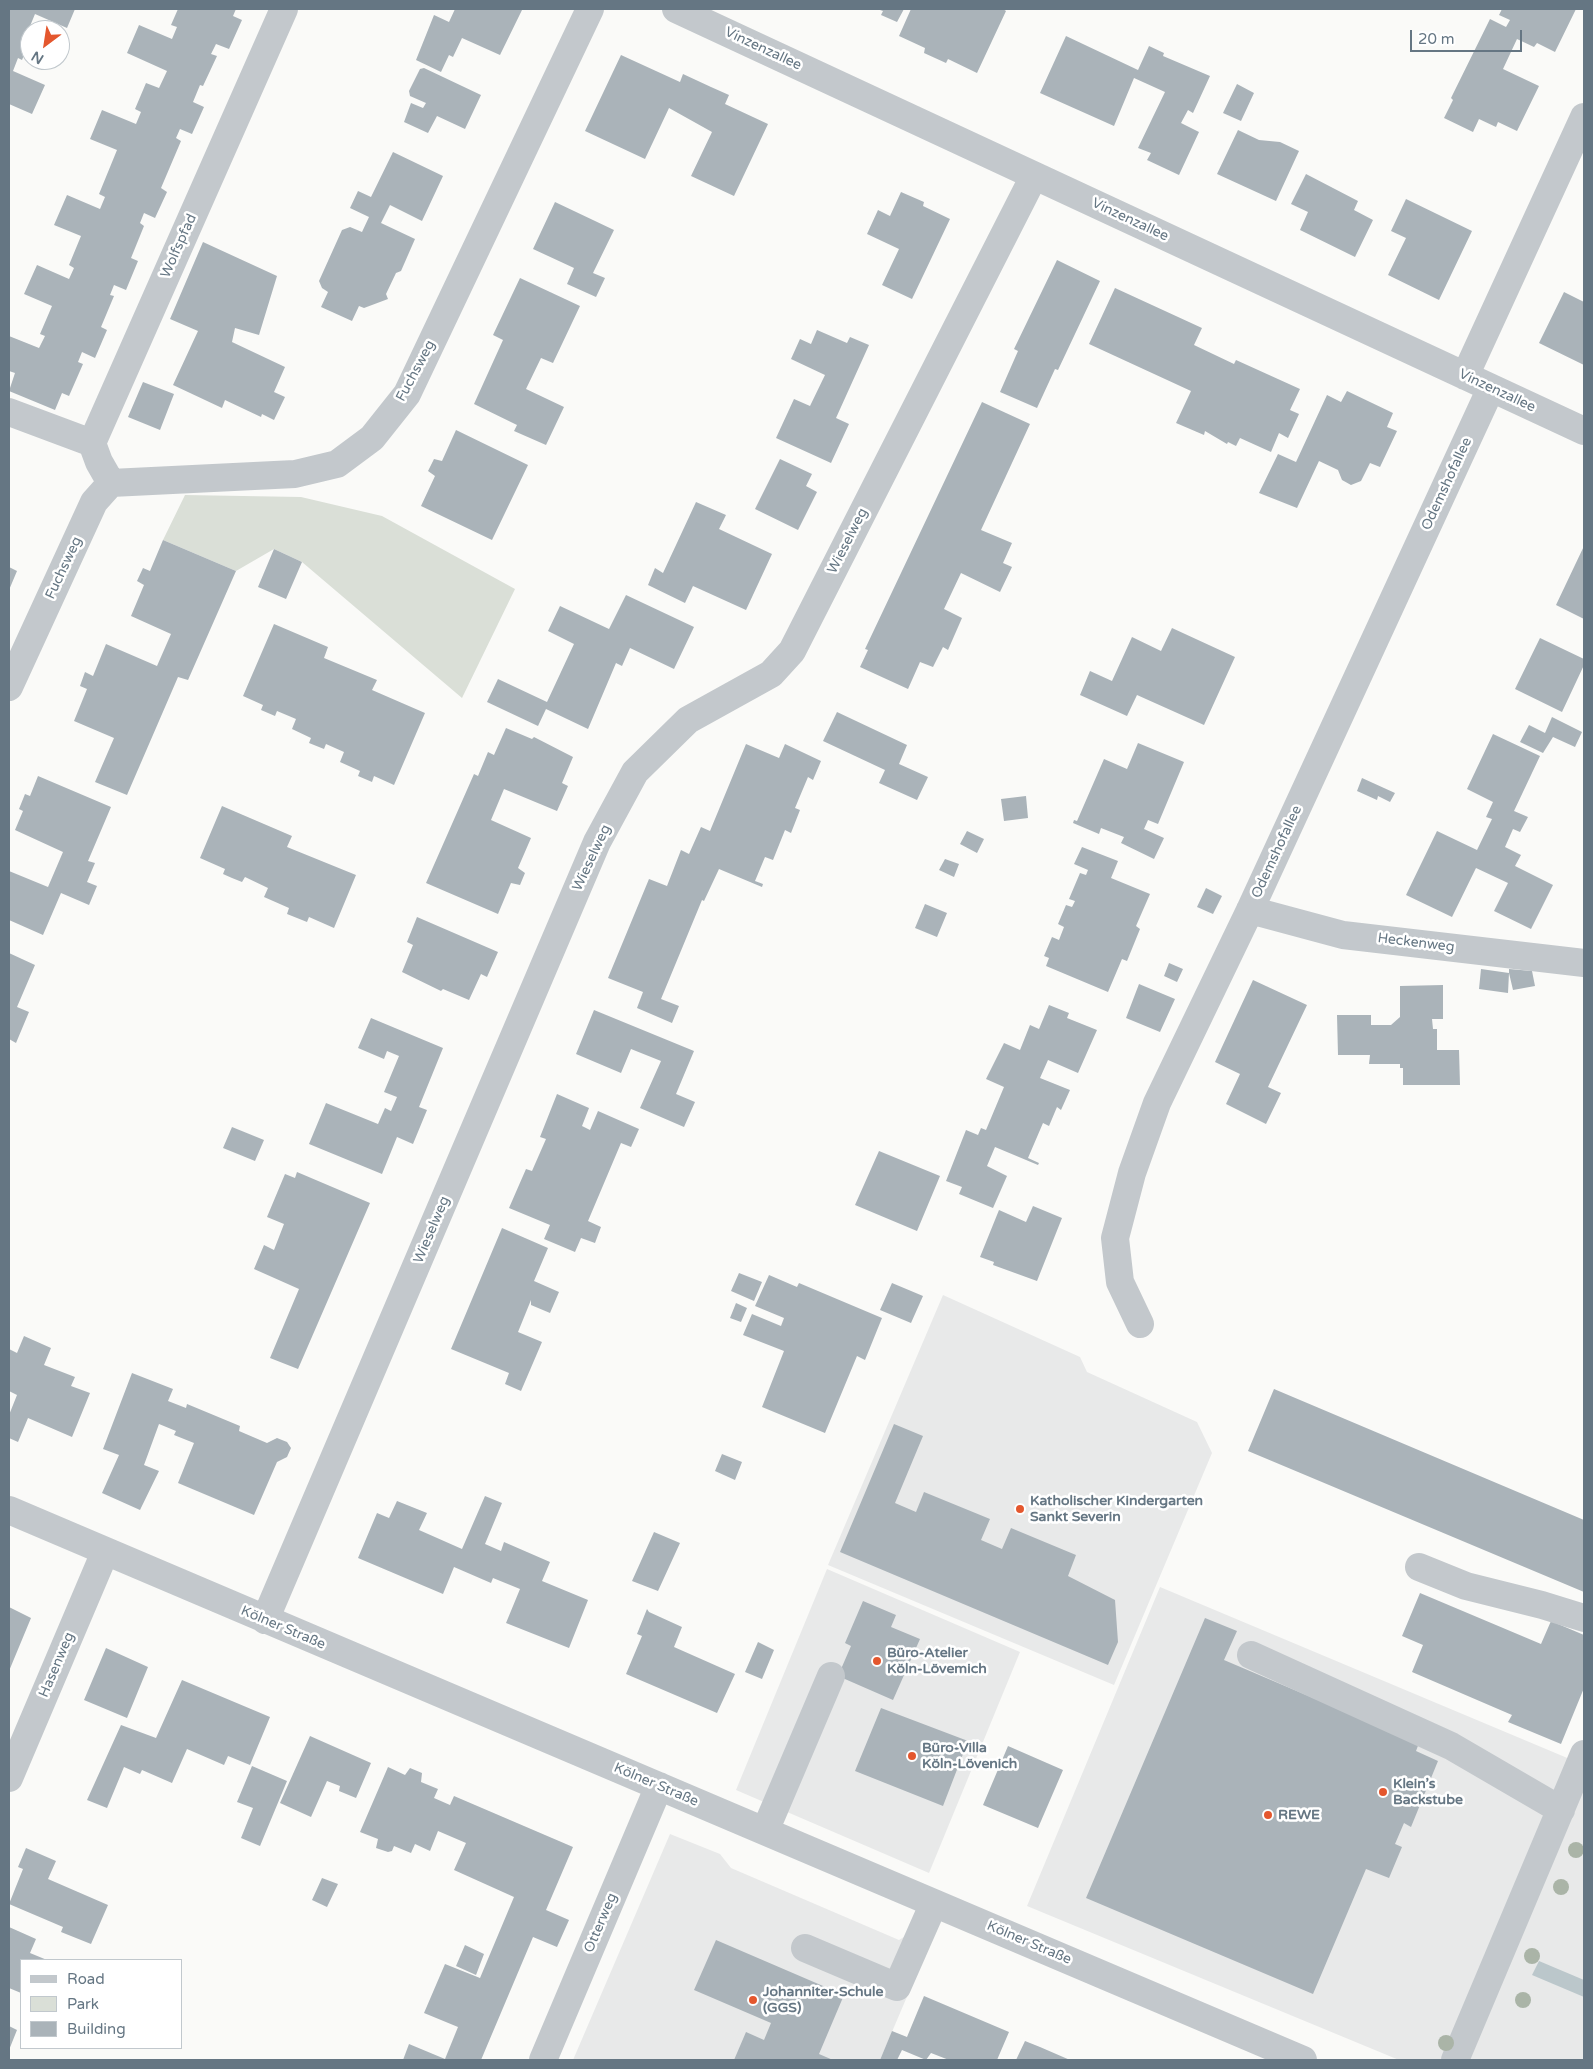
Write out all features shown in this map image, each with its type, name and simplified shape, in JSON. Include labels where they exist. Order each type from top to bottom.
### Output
[{"type":"street","name":"Wolfspfad","points":[[92,443],[284,9]]},
{"type":"street","name":"Fuchsweg","points":[[9,687],[94,502],[111,483],[295,474],[337,464],[372,438],[407,394],[590,9]]},
{"type":"street","name":"Vinzenzallee","points":[[676,9],[1584,431]]},
{"type":"street","points":[[1465,376],[1584,117]]},
{"type":"street","name":"Wieselweg","points":[[265,1620],[607,825],[635,772],[688,720],[770,674],[792,651],[1034,176]]},
{"type":"street","name":"Odemshofallee","points":[[1140,1324],[1120,1282],[1115,1238],[1132,1173],[1157,1103],[1250,910],[1491,388]]},
{"type":"street","points":[[9,412],[92,443],[99,462],[111,483]]},
{"type":"street","name":"Heckenweg","points":[[1250,910],[1343,935],[1584,963]]},
{"type":"street","name":"Kölner Straße","points":[[9,1510],[1303,2060]]},
{"type":"street","name":"Hasenweg","points":[[9,1778],[105,1552]]},
{"type":"street","points":[[1419,1567],[1466,1586],[1542,1604],[1584,1618]]},
{"type":"street","points":[[1251,1655],[1451,1746],[1561,1810]]},
{"type":"street","points":[[765,1831],[831,1676]]},
{"type":"street","points":[[1455,2060],[1583,1757]]},
{"type":"street","name":"Otterweg","points":[[542,2060],[659,1786]]},
{"type":"street","points":[[805,1948],[897,1986],[934,1903]]},
{"type":"shaded area","name":"Katholischer Kindergarten Sankt Severin","points":[[943,1295],[1080,1357],[1087,1372],[1197,1422],[1212,1453],[1114,1685],[828,1565]]},
{"type":"shaded area","points":[[827,1569],[1020,1652],[929,1873],[736,1790]]},
{"type":"shaded area","points":[[1160,1587],[1584,1765],[1584,2060],[1399,2060],[1027,1906]]},
{"type":"shaded area","name":"Johanniter-Schule (GGS)","points":[[670,1834],[720,1854],[731,1868],[899,1940],[907,1935],[932,1938],[880,2060],[573,2060]]},
{"type":"shaded area","points":[[1539,1961],[1584,1980],[1584,1997],[1532,1975]]},
{"type":"green space","points":[[185,495],[301,497],[382,516],[515,589],[462,698],[302,562],[274,549],[236,571],[163,540]]},
{"type":"building","points":[[9,9],[75,9],[70,21],[49,20],[35,14],[33,20],[20,20],[20,59],[18,58],[13,71],[45,85],[32,114],[9,104]]},
{"type":"building","points":[[178,9],[236,9],[233,16],[242,20],[229,49],[216,44],[211,54],[217,56],[203,86],[200,85],[193,102],[204,107],[192,134],[180,129],[176,138],[181,141],[161,188],[167,192],[155,218],[144,213],[140,223],[144,226],[131,258],[138,261],[126,290],[114,285],[110,295],[114,296],[101,327],[107,330],[95,358],[82,352],[78,362],[83,364],[69,396],[62,393],[55,410],[9,391],[15,373],[9,371],[9,336],[39,348],[45,336],[40,334],[52,306],[24,294],[37,265],[69,279],[74,268],[69,265],[81,236],[54,225],[67,195],[100,209],[105,197],[99,194],[117,150],[90,139],[102,110],[136,124],[141,112],[135,109],[146,83],[159,88],[167,71],[127,53],[139,25],[172,39],[177,27],[171,25]]},
{"type":"building","points":[[455,9],[522,10],[500,55],[462,38],[453,57],[449,55],[441,72],[416,60],[434,15],[449,22]]},
{"type":"building","points":[[877,9],[904,9],[897,22],[881,15],[883,11]]},
{"type":"building","points":[[911,9],[1003,9],[1006,11],[977,73],[948,59],[946,63],[924,53],[925,48],[899,36]]},
{"type":"building","points":[[1502,9],[1576,9],[1555,52],[1537,43],[1534,47],[1517,39],[1503,69],[1539,86],[1517,131],[1498,122],[1496,127],[1479,119],[1473,132],[1444,118],[1453,100],[1451,98],[1490,19],[1506,27],[1510,20],[1499,15]]},
{"type":"building","points":[[1066,36],[1138,70],[1149,46],[1164,53],[1163,56],[1210,76],[1193,113],[1188,110],[1181,123],[1199,132],[1179,175],[1147,160],[1151,153],[1138,148],[1165,92],[1134,78],[1114,126],[1040,93]]},
{"type":"building","points":[[621,55],[680,82],[683,74],[729,95],[725,104],[768,124],[734,196],[691,176],[712,132],[669,108],[645,159],[585,131]]},
{"type":"building","points":[[424,68],[481,95],[465,129],[437,116],[428,133],[404,122],[411,103],[423,108],[426,103],[410,96],[409,91],[420,69]]},
{"type":"building","points":[[1237,84],[1254,93],[1241,121],[1223,113]]},
{"type":"building","points":[[1238,130],[1259,140],[1280,142],[1299,151],[1276,201],[1217,174]]},
{"type":"building","points":[[393,152],[443,176],[422,221],[390,205],[381,223],[415,239],[401,271],[396,273],[386,294],[388,299],[364,308],[359,306],[352,321],[321,307],[328,292],[322,288],[319,281],[342,230],[350,227],[362,232],[369,217],[350,208],[358,191],[371,197]]},
{"type":"building","points":[[1306,174],[1358,201],[1354,210],[1373,220],[1355,257],[1300,230],[1308,212],[1291,204]]},
{"type":"building","points":[[901,192],[924,202],[923,206],[950,219],[912,299],[882,285],[899,249],[867,234],[878,210],[890,216]]},
{"type":"building","points":[[1406,199],[1472,231],[1439,300],[1388,275],[1406,238],[1391,231]]},
{"type":"building","points":[[555,202],[614,230],[593,273],[605,278],[596,297],[567,284],[574,268],[533,249]]},
{"type":"building","points":[[203,242],[277,276],[259,335],[235,328],[232,342],[285,367],[274,392],[285,397],[274,420],[262,414],[261,417],[225,400],[222,408],[173,385],[198,331],[170,319]]},
{"type":"building","points":[[1057,260],[1100,281],[1058,370],[1055,369],[1037,408],[1000,392],[1018,351],[1014,349]]},
{"type":"building","points":[[520,278],[580,306],[553,363],[541,358],[526,389],[564,407],[546,445],[514,431],[517,425],[474,404],[503,340],[493,335]]},
{"type":"building","points":[[1115,288],[1202,328],[1194,345],[1234,364],[1236,360],[1300,389],[1290,410],[1299,414],[1288,438],[1279,433],[1271,452],[1240,438],[1236,446],[1228,442],[1227,444],[1205,431],[1204,435],[1176,423],[1191,391],[1089,344]]},
{"type":"building","points":[[1564,292],[1584,302],[1584,365],[1539,343]]},
{"type":"building","points":[[817,330],[847,343],[850,337],[869,345],[836,418],[849,424],[831,463],[776,438],[794,399],[810,406],[825,375],[791,359],[800,339],[811,344]]},
{"type":"building","points":[[143,382],[174,394],[160,430],[128,417]]},
{"type":"building","points":[[1347,391],[1393,413],[1387,427],[1397,431],[1380,467],[1370,463],[1361,481],[1351,485],[1342,480],[1338,470],[1319,461],[1297,508],[1259,493],[1278,454],[1296,462],[1327,395],[1341,402]]},
{"type":"building","points":[[982,402],[1030,424],[981,530],[1012,543],[1003,563],[1012,567],[1000,592],[961,573],[944,609],[962,618],[948,650],[943,647],[933,667],[920,662],[908,689],[860,667],[868,650],[865,649]]},
{"type":"building","points":[[456,430],[528,465],[492,540],[421,506],[435,476],[428,471],[434,459],[442,461]]},
{"type":"building","points":[[780,459],[812,474],[806,486],[817,492],[798,530],[755,509]]},
{"type":"building","points":[[696,502],[726,515],[719,529],[772,554],[746,610],[693,586],[685,603],[648,585],[655,568],[663,573]]},
{"type":"building","points":[[163,540],[236,571],[188,680],[178,677],[127,795],[95,782],[114,738],[74,721],[87,689],[80,686],[85,672],[93,676],[106,644],[157,666],[171,634],[131,616],[144,585],[137,581],[143,568],[150,571]]},
{"type":"building","points":[[1584,546],[1584,619],[1556,605]]},
{"type":"building","points":[[274,549],[302,562],[286,599],[258,587]]},
{"type":"building","points":[[9,567],[17,571],[9,590]]},
{"type":"building","points":[[626,595],[694,627],[674,669],[630,648],[622,666],[616,663],[588,729],[546,709],[538,726],[487,702],[498,679],[547,702],[574,644],[548,631],[560,606],[609,629]]},
{"type":"building","points":[[274,624],[328,647],[324,658],[377,680],[372,690],[425,713],[394,785],[374,776],[372,782],[358,776],[360,771],[340,762],[344,752],[326,744],[324,749],[309,743],[311,738],[292,729],[296,719],[277,711],[275,716],[261,710],[263,705],[243,696]]},
{"type":"building","points":[[1172,628],[1235,657],[1204,725],[1137,695],[1127,716],[1080,695],[1090,671],[1112,681],[1132,637],[1161,651]]},
{"type":"building","points":[[1540,638],[1584,659],[1584,665],[1562,712],[1515,689]]},
{"type":"building","points":[[837,712],[907,745],[899,764],[928,777],[917,800],[879,783],[885,770],[823,741]]},
{"type":"building","points":[[1552,717],[1582,732],[1575,747],[1553,737],[1543,753],[1520,742],[1529,725],[1545,733]]},
{"type":"building","points":[[506,728],[532,739],[534,737],[573,757],[562,783],[568,786],[557,811],[504,789],[491,820],[531,838],[518,868],[525,873],[520,885],[511,883],[498,914],[426,883],[474,774],[478,776],[488,752],[494,755]]},
{"type":"building","points":[[1493,734],[1540,756],[1514,811],[1528,817],[1520,832],[1513,829],[1505,847],[1521,855],[1515,866],[1553,885],[1531,929],[1494,911],[1508,883],[1476,868],[1452,917],[1406,895],[1437,831],[1477,850],[1492,819],[1486,817],[1493,802],[1467,789]]},
{"type":"building","points":[[1138,743],[1184,762],[1158,824],[1148,820],[1144,829],[1164,838],[1154,859],[1121,843],[1124,837],[1101,828],[1099,834],[1073,823],[1074,820],[1077,821],[1104,759],[1127,769]]},
{"type":"building","points":[[746,744],[779,758],[785,744],[821,761],[813,780],[808,777],[795,808],[800,810],[791,833],[785,830],[773,860],[765,857],[755,881],[763,884],[762,887],[719,869],[704,901],[702,900],[661,999],[679,1006],[672,1023],[637,1008],[643,992],[608,978],[649,879],[667,886],[681,850],[689,854],[701,827],[710,831]]},
{"type":"building","points":[[38,776],[111,807],[88,861],[95,863],[87,882],[97,886],[89,905],[61,893],[43,935],[9,920],[9,871],[48,887],[63,852],[15,830],[23,811],[19,809],[25,794],[30,796]]},
{"type":"building","points":[[1362,778],[1395,793],[1390,802],[1378,796],[1377,800],[1357,791]]},
{"type":"building","points":[[1026,796],[1028,818],[1004,821],[1001,799]]},
{"type":"building","points":[[222,806],[292,836],[287,847],[356,875],[334,928],[309,917],[307,922],[287,914],[289,908],[264,897],[268,888],[245,877],[242,882],[232,878],[223,874],[225,869],[200,858]]},
{"type":"building","points":[[967,831],[984,839],[977,853],[960,844]]},
{"type":"building","points":[[1082,847],[1118,861],[1111,878],[1150,894],[1136,926],[1140,929],[1127,961],[1122,959],[1108,992],[1046,966],[1049,958],[1044,956],[1052,937],[1059,940],[1064,927],[1058,924],[1066,905],[1072,907],[1075,901],[1069,899],[1080,873],[1086,875],[1088,870],[1074,864]]},
{"type":"building","points":[[945,859],[959,864],[954,877],[939,870]]},
{"type":"building","points":[[1206,888],[1222,896],[1213,914],[1197,907]]},
{"type":"building","points":[[925,904],[947,913],[937,937],[915,928]]},
{"type":"building","points":[[417,917],[498,952],[487,977],[481,974],[469,1000],[443,989],[441,991],[402,972],[413,945],[407,942]]},
{"type":"building","points":[[9,953],[35,965],[17,1007],[29,1012],[16,1043],[9,1039]]},
{"type":"building","points":[[1169,963],[1183,969],[1177,982],[1164,976]]},
{"type":"building","points":[[1481,969],[1509,973],[1508,993],[1479,989]]},
{"type":"building","points":[[1509,969],[1532,971],[1535,986],[1513,990]]},
{"type":"building","points":[[1253,980],[1307,1005],[1268,1087],[1281,1093],[1266,1124],[1226,1104],[1240,1074],[1215,1062]]},
{"type":"building","points":[[1139,984],[1175,999],[1160,1032],[1126,1018]]},
{"type":"building","points":[[1443,985],[1443,1019],[1432,1019],[1433,1029],[1437,1029],[1437,1050],[1459,1050],[1460,1085],[1403,1085],[1403,1068],[1400,1068],[1400,1064],[1369,1064],[1370,1055],[1338,1055],[1337,1015],[1371,1015],[1371,1025],[1391,1025],[1400,1017],[1400,986]]},
{"type":"building","points":[[1049,1005],[1069,1013],[1067,1018],[1097,1030],[1078,1073],[1048,1060],[1040,1078],[1070,1090],[1061,1110],[1057,1107],[1049,1126],[1043,1123],[1028,1158],[1039,1163],[1038,1165],[995,1147],[987,1166],[1007,1176],[993,1208],[959,1194],[962,1187],[946,1181],[966,1130],[978,1135],[981,1128],[986,1130],[1004,1087],[986,1079],[1004,1043],[1020,1050],[1030,1025],[1039,1029]]},
{"type":"building","points":[[594,1010],[694,1051],[676,1094],[695,1102],[684,1127],[640,1108],[661,1061],[631,1049],[621,1073],[576,1054]]},
{"type":"building","points":[[371,1018],[443,1048],[419,1107],[427,1110],[413,1144],[397,1137],[382,1174],[309,1144],[326,1103],[378,1124],[385,1108],[391,1111],[397,1097],[384,1092],[399,1056],[387,1051],[384,1059],[358,1048]]},
{"type":"building","points":[[557,1094],[589,1108],[582,1126],[590,1130],[598,1111],[639,1129],[631,1147],[621,1143],[588,1221],[601,1227],[595,1243],[581,1238],[575,1252],[544,1239],[550,1225],[509,1208],[526,1169],[532,1171],[546,1139],[540,1137]]},
{"type":"building","points":[[232,1127],[264,1140],[255,1161],[223,1148]]},
{"type":"building","points":[[879,1151],[940,1176],[917,1231],[855,1205]]},
{"type":"building","points":[[297,1172],[370,1203],[298,1369],[270,1358],[299,1289],[254,1269],[264,1245],[274,1250],[284,1224],[267,1217],[285,1174],[295,1178]]},
{"type":"building","points":[[1033,1206],[1062,1218],[1037,1281],[993,1265],[994,1262],[980,1257],[999,1210],[1026,1222]]},
{"type":"building","points":[[502,1228],[548,1248],[534,1281],[559,1292],[550,1313],[531,1305],[531,1300],[518,1332],[542,1342],[521,1391],[505,1384],[509,1373],[451,1349]]},
{"type":"building","points":[[739,1273],[762,1282],[754,1301],[731,1291]]},
{"type":"building","points":[[769,1275],[797,1287],[799,1283],[882,1318],[865,1360],[857,1356],[825,1433],[762,1407],[784,1351],[743,1335],[752,1314],[781,1326],[784,1318],[755,1306]]},
{"type":"building","points":[[892,1283],[923,1296],[911,1323],[880,1310]]},
{"type":"building","points":[[736,1303],[747,1308],[741,1322],[730,1318]]},
{"type":"building","points":[[24,1336],[51,1348],[44,1365],[75,1377],[71,1386],[90,1393],[72,1437],[28,1418],[18,1442],[9,1438],[9,1415],[17,1395],[9,1391],[9,1349],[17,1353]]},
{"type":"building","points":[[132,1373],[173,1389],[168,1401],[186,1408],[187,1404],[240,1426],[239,1431],[267,1443],[277,1438],[287,1442],[291,1448],[287,1457],[277,1462],[254,1515],[178,1483],[194,1443],[174,1435],[176,1431],[159,1424],[144,1465],[159,1471],[140,1510],[102,1493],[119,1455],[103,1449]]},
{"type":"building","points":[[1274,1389],[1584,1520],[1584,1592],[1248,1451]]},
{"type":"building","points":[[894,1424],[923,1436],[895,1503],[916,1512],[924,1492],[990,1519],[981,1540],[1002,1549],[1011,1528],[1076,1555],[1068,1576],[1115,1600],[1118,1642],[1108,1665],[840,1552]]},
{"type":"building","points":[[722,1454],[742,1462],[735,1480],[715,1471]]},
{"type":"building","points":[[485,1496],[502,1503],[485,1544],[501,1551],[504,1542],[550,1562],[542,1581],[588,1600],[569,1648],[506,1623],[520,1589],[493,1578],[491,1583],[454,1567],[443,1594],[358,1558],[377,1513],[389,1518],[397,1501],[427,1513],[419,1530],[462,1549]]},
{"type":"building","points":[[654,1532],[680,1543],[658,1591],[632,1581]]},
{"type":"building","points":[[1420,1593],[1541,1644],[1551,1621],[1584,1635],[1584,1688],[1561,1744],[1508,1722],[1512,1715],[1412,1672],[1423,1645],[1402,1636]]},
{"type":"building","name":"Büro-Atelier Köln-Lövemich","points":[[863,1601],[896,1615],[891,1627],[920,1639],[893,1700],[838,1676],[851,1646],[845,1643]]},
{"type":"building","points":[[9,1607],[31,1618],[9,1671]]},
{"type":"building","points":[[647,1609],[649,1612],[682,1627],[674,1647],[735,1674],[717,1713],[626,1674],[642,1636],[637,1634]]},
{"type":"building","name":"REWE","points":[[1205,1618],[1237,1631],[1224,1660],[1419,1743],[1416,1751],[1438,1761],[1411,1827],[1404,1823],[1395,1844],[1402,1847],[1389,1878],[1366,1869],[1313,1994],[1086,1898]]},
{"type":"building","points":[[758,1642],[774,1650],[762,1679],[745,1672]]},
{"type":"building","points":[[106,1648],[148,1667],[127,1718],[84,1700]]},
{"type":"building","points":[[182,1680],[270,1717],[250,1765],[228,1756],[224,1765],[187,1749],[172,1783],[142,1770],[140,1774],[124,1767],[107,1808],[87,1800],[121,1725],[156,1738]]},
{"type":"building","name":"Büro-Villa Köln-Lövenich","points":[[881,1708],[968,1741],[943,1806],[855,1771]]},
{"type":"building","points":[[310,1736],[371,1763],[356,1798],[339,1791],[340,1786],[327,1781],[311,1817],[280,1803]]},
{"type":"building","points":[[1008,1746],[1063,1770],[1038,1828],[983,1805]]},
{"type":"building","points":[[252,1766],[287,1781],[260,1846],[241,1838],[253,1808],[237,1802]]},
{"type":"building","points":[[388,1767],[405,1775],[410,1768],[422,1773],[421,1782],[438,1789],[434,1798],[450,1805],[454,1796],[573,1847],[546,1910],[569,1920],[557,1947],[533,1937],[481,2060],[403,2060],[409,2044],[445,2059],[458,2027],[424,2013],[445,1964],[480,1978],[514,1897],[454,1870],[466,1843],[438,1831],[430,1851],[415,1844],[411,1853],[394,1846],[392,1851],[388,1852],[376,1848],[378,1839],[360,1832]]},
{"type":"building","points":[[26,1848],[56,1861],[48,1879],[108,1905],[91,1944],[61,1932],[63,1927],[9,1904],[23,1869],[18,1867]]},
{"type":"building","points":[[322,1878],[338,1884],[327,1907],[312,1900]]},
{"type":"building","points":[[9,1927],[36,1939],[30,1953],[45,1959],[20,1959],[20,1993],[9,1988]]},
{"type":"building","points":[[716,1940],[844,1995],[819,2054],[833,2060],[734,2060],[746,2032],[764,2040],[771,2023],[694,1990]]},
{"type":"building","points":[[465,1945],[484,1954],[476,1975],[456,1966]]},
{"type":"building","points":[[924,1996],[1009,2032],[997,2060],[949,2060],[931,2053],[926,2060],[902,2050],[897,2060],[880,2060],[892,2031],[907,2037]]},
{"type":"building","points":[[9,2026],[17,2030],[9,2050]]},
{"type":"building","points":[[1025,2041],[1040,2047],[1070,2060],[1016,2060]]},
{"type":"place","name":"Katholischer Kindergarten Sankt Severin","points":[[1020,1509]]},
{"type":"place","name":"Büro-Atelier Köln-Lövemich","points":[[877,1661]]},
{"type":"place","name":"Büro-Villa Köln-Lövenich","points":[[912,1756]]},
{"type":"place","name":"Klein’s Backstube","points":[[1383,1792]]},
{"type":"place","name":"REWE","points":[[1268,1815]]},
{"type":"place","name":"Johanniter-Schule (GGS)","points":[[753,2000]]}]
